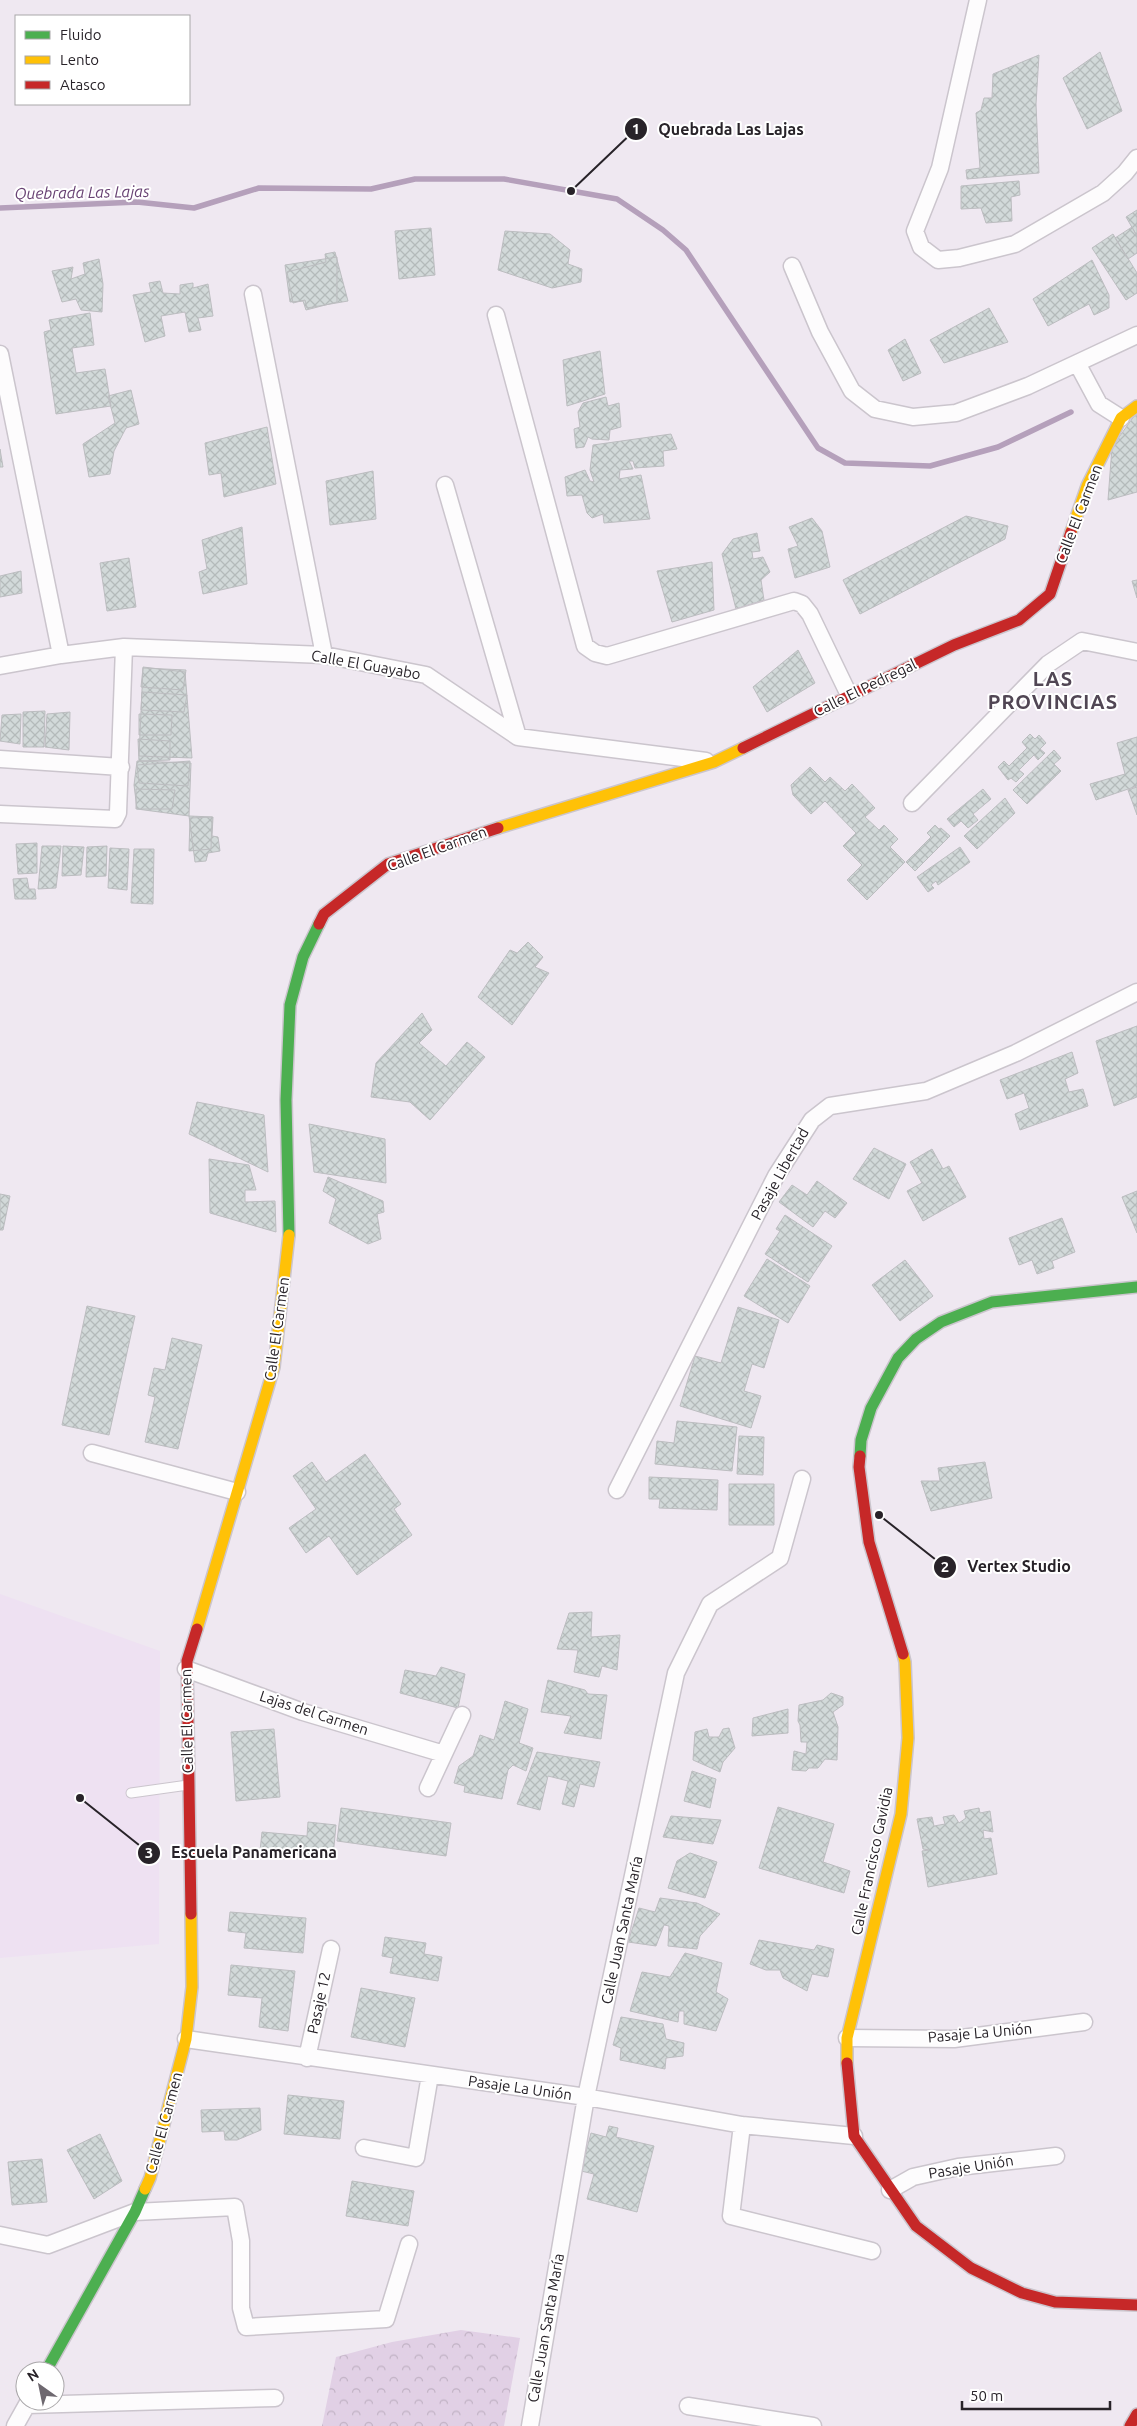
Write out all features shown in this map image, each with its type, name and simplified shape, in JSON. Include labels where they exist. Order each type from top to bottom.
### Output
[{"type":"street","points":[[978,0],[940,168],[915,232],[920,247],[938,260],[958,258],[1015,244],[1103,193],[1125,173],[1137,158]]},
{"type":"street","points":[[792,266],[820,332],[852,391],[875,409],[913,417],[956,413],[1028,386],[1137,335]]},
{"type":"street","points":[[253,294],[324,655]]},
{"type":"street","points":[[496,315],[585,646],[595,653],[607,656],[794,601],[802,604],[810,614],[849,695]]},
{"type":"street","points":[[0,354],[61,655]]},
{"type":"street","points":[[1076,363],[1099,404],[1121,418]]},
{"type":"street","name":"Calle El Carmen","points":[[1019,620],[1050,594],[1087,486],[1121,418],[1137,406]]},
{"type":"street","points":[[445,485],[518,737]]},
{"type":"street","name":"Calle El Pedregal","points":[[714,762],[954,645],[1019,620]]},
{"type":"street","points":[[912,803],[1048,664],[1082,641],[1137,652]]},
{"type":"street","points":[[0,814],[115,819],[118,814],[121,767],[124,647]]},
{"type":"street","name":"Calle El Guayabo","points":[[0,666],[61,655],[124,647],[324,655],[426,675],[518,737],[714,762]]},
{"type":"street","points":[[0,759],[121,767]]},
{"type":"street","name":"Calle El Carmen","points":[[52,2361],[135,2212],[150,2178],[186,2039],[192,1987],[186,1669],[274,1367],[288,1247],[286,1100],[290,1005],[303,957],[324,914],[388,864],[480,833],[714,762]]},
{"type":"street","name":"Pasaje Libertad","points":[[617,1490],[776,1176],[812,1120],[830,1106],[926,1091],[1016,1053],[1137,992]]},
{"type":"street","name":"Calle Francisco Gavidia","points":[[1137,1287],[992,1302],[941,1322],[916,1339],[898,1358],[871,1408],[861,1440],[859,1467],[869,1542],[905,1662],[908,1738],[900,1814],[847,2038],[847,2076],[854,2136],[905,2213],[929,2238],[971,2268],[996,2282],[1022,2293],[1055,2302],[1137,2305]]},
{"type":"street","points":[[92,1453],[237,1492]]},
{"type":"street","name":"Calle Juan Santa María","points":[[530,2426],[586,2097],[676,1673],[710,1604],[780,1558],[802,1479]]},
{"type":"street","name":"Lajas del Carmen","points":[[186,1669],[302,1712],[444,1754]]},
{"type":"street","points":[[428,1788],[462,1715]]},
{"type":"street","name":"Pasaje 12","points":[[307,2058],[331,1948]]},
{"type":"street","name":"Pasaje La Unión","points":[[847,2038],[954,2039],[1084,2022]]},
{"type":"street","name":"Pasaje La Unión","points":[[186,2039],[586,2097],[742,2125],[854,2136]]},
{"type":"street","points":[[364,2148],[416,2158],[430,2075]]},
{"type":"street","points":[[742,2125],[731,2216],[872,2250]]},
{"type":"street","name":"Pasaje Unión","points":[[890,2190],[913,2177],[958,2167],[1056,2156]]},
{"type":"street","points":[[0,2235],[48,2245],[135,2212],[235,2207],[241,2241],[241,2308],[246,2327],[386,2320],[409,2244]]},
{"type":"street","points":[[65,2402],[275,2398]]},
{"type":"street","points":[[688,2406],[813,2426]]},
{"type":"street","points":[[15,2426],[23,2411]]},
{"type":"street","points":[[1130,2426],[1137,2414]]},
{"type":"lane","points":[[131,1793],[188,1785]]},
{"type":"shaded area","points":[[0,1594],[160,1651],[159,1944],[0,1958]]},
{"type":"green space","points":[[461,2330],[520,2338],[504,2426],[322,2426],[336,2357],[392,2342]]},
{"type":"building","points":[[1100,52],[1122,111],[1087,129],[1063,78]]},
{"type":"building","points":[[1039,55],[1036,104],[1039,173],[967,179],[966,170],[980,168],[976,113],[981,110],[984,98],[992,98],[993,74]]},
{"type":"building","points":[[1019,181],[1020,195],[1011,197],[1012,221],[986,223],[981,208],[961,209],[961,186]]},
{"type":"building","points":[[1137,210],[1137,236],[1126,217]]},
{"type":"building","points":[[1132,227],[1137,236],[1137,253],[1128,259],[1115,238]]},
{"type":"building","points":[[431,228],[435,275],[399,279],[395,231]]},
{"type":"building","points":[[505,231],[550,234],[570,250],[568,264],[582,269],[581,282],[552,288],[498,270]]},
{"type":"building","points":[[1113,234],[1137,273],[1137,293],[1126,300],[1092,248]]},
{"type":"building","points":[[335,252],[348,301],[307,308],[305,300],[293,303],[287,272],[326,262],[325,254]]},
{"type":"building","points":[[337,257],[337,302],[306,310],[303,301],[290,302],[285,265]]},
{"type":"building","points":[[99,259],[103,284],[102,312],[81,310],[76,299],[62,302],[52,271],[73,267],[71,279],[85,274],[83,263]]},
{"type":"building","points":[[1092,260],[1109,295],[1109,308],[1094,315],[1089,304],[1048,326],[1033,299]]},
{"type":"building","points":[[160,281],[163,293],[180,294],[180,285],[193,283],[193,288],[208,284],[213,316],[198,318],[201,330],[189,332],[185,312],[161,316],[165,336],[145,342],[133,295],[151,292],[149,283]]},
{"type":"building","points":[[989,308],[1008,342],[944,363],[930,340]]},
{"type":"building","points":[[90,313],[94,345],[72,348],[76,373],[105,369],[111,406],[56,414],[44,332],[51,330],[49,320]]},
{"type":"building","points":[[905,339],[921,373],[903,381],[888,350]]},
{"type":"building","points":[[600,351],[605,394],[567,406],[563,360]]},
{"type":"building","points":[[131,390],[139,424],[126,428],[114,451],[110,474],[89,477],[83,444],[115,423],[108,396]]},
{"type":"building","points":[[606,397],[608,406],[619,403],[621,427],[610,430],[609,440],[588,437],[584,447],[576,448],[574,429],[580,427],[578,412],[583,403]]},
{"type":"building","points":[[1137,412],[1137,492],[1108,500],[1112,447]]},
{"type":"building","points":[[267,427],[276,484],[224,497],[221,473],[209,475],[205,443]]},
{"type":"building","points":[[671,434],[677,449],[663,451],[664,466],[635,468],[633,461],[629,461],[633,469],[620,470],[619,479],[641,475],[650,519],[604,523],[603,514],[592,518],[587,513],[582,495],[567,496],[565,477],[585,470],[590,481],[594,482],[590,470],[593,445]]},
{"type":"building","points":[[0,449],[3,467],[0,467]]},
{"type":"building","points":[[373,471],[376,519],[330,525],[326,481]]},
{"type":"building","points":[[966,516],[1008,526],[1005,539],[860,614],[843,580]]},
{"type":"building","points":[[812,518],[822,531],[830,567],[795,578],[788,549],[798,546],[789,527]]},
{"type":"building","points":[[242,527],[247,584],[203,594],[199,572],[207,569],[202,540]]},
{"type":"building","points":[[757,533],[760,551],[752,552],[753,559],[763,557],[770,572],[761,580],[764,600],[736,609],[722,554],[733,539]]},
{"type":"building","points":[[129,558],[136,607],[107,611],[100,563]]},
{"type":"building","points":[[712,562],[714,610],[672,622],[657,571]]},
{"type":"building","points":[[21,571],[22,593],[0,597],[0,576]]},
{"type":"building","points":[[1137,580],[1137,598],[1132,581]]},
{"type":"building","points":[[798,650],[815,683],[767,712],[753,687]]},
{"type":"building","points":[[143,667],[185,672],[192,758],[139,756]]},
{"type":"building","points":[[143,668],[186,670],[183,690],[141,687]]},
{"type":"building","points":[[142,692],[187,695],[184,712],[141,710]]},
{"type":"building","points":[[45,711],[44,747],[23,747],[23,712]]},
{"type":"building","points":[[70,712],[69,750],[45,747],[47,714]]},
{"type":"building","points":[[21,714],[20,744],[0,741],[2,715]]},
{"type":"building","points":[[139,714],[172,715],[171,735],[139,735]]},
{"type":"building","points":[[1030,734],[1035,739],[1039,735],[1046,743],[1040,749],[1045,753],[1038,760],[1034,755],[1019,770],[1024,774],[1016,782],[1011,778],[1008,780],[998,767],[1004,761],[1009,766],[1027,748],[1022,742]]},
{"type":"building","points":[[1137,737],[1137,786],[1096,800],[1090,784],[1125,774],[1117,743]]},
{"type":"building","points":[[138,739],[170,741],[170,760],[139,761]]},
{"type":"building","points":[[1054,750],[1061,758],[1054,764],[1061,771],[1027,804],[1013,790]]},
{"type":"building","points":[[137,761],[191,763],[189,816],[137,809],[134,785]]},
{"type":"building","points":[[190,761],[188,786],[139,783],[137,765]]},
{"type":"building","points":[[810,767],[825,782],[830,777],[845,791],[852,784],[875,808],[865,817],[879,830],[884,825],[898,839],[890,847],[905,862],[867,900],[847,880],[862,865],[843,846],[856,833],[825,801],[811,814],[793,795],[791,785]]},
{"type":"building","points":[[1137,787],[1137,815],[1128,790]]},
{"type":"building","points":[[136,789],[175,790],[172,809],[136,809]]},
{"type":"building","points":[[983,789],[991,799],[973,814],[978,820],[968,828],[961,821],[954,827],[947,819]]},
{"type":"building","points":[[1005,798],[1015,813],[977,849],[964,836]]},
{"type":"building","points":[[189,816],[213,817],[212,836],[218,837],[220,851],[208,853],[206,861],[195,862]]},
{"type":"building","points":[[212,817],[211,849],[189,851],[190,818]]},
{"type":"building","points":[[935,825],[950,836],[915,871],[906,862],[931,837],[927,833]]},
{"type":"building","points":[[37,843],[37,873],[18,874],[16,844]]},
{"type":"building","points":[[42,846],[61,846],[56,888],[38,889]]},
{"type":"building","points":[[63,846],[84,847],[81,875],[62,876]]},
{"type":"building","points":[[107,846],[106,876],[86,877],[87,847]]},
{"type":"building","points":[[960,847],[970,862],[938,885],[936,881],[931,885],[934,888],[928,892],[917,877]]},
{"type":"building","points":[[110,848],[129,849],[127,890],[108,888]]},
{"type":"building","points":[[134,849],[154,849],[153,904],[131,903]]},
{"type":"building","points":[[27,878],[29,889],[35,889],[36,899],[15,899],[13,879]]},
{"type":"building","points":[[528,942],[543,957],[535,967],[549,973],[512,1025],[478,997],[510,950],[517,953]]},
{"type":"building","points":[[422,1013],[432,1030],[419,1043],[446,1066],[467,1042],[485,1057],[430,1120],[410,1102],[371,1097],[376,1063]]},
{"type":"building","points":[[1137,1026],[1137,1097],[1114,1106],[1096,1041]]},
{"type":"building","points":[[1072,1052],[1078,1073],[1065,1079],[1069,1092],[1083,1089],[1088,1106],[1020,1130],[1015,1114],[1029,1108],[1024,1093],[1007,1099],[1000,1080]]},
{"type":"building","points":[[197,1102],[264,1115],[268,1172],[189,1134]]},
{"type":"building","points":[[309,1124],[385,1139],[386,1183],[314,1172]]},
{"type":"building","points":[[874,1148],[906,1164],[889,1199],[853,1179]]},
{"type":"building","points":[[932,1149],[943,1169],[949,1166],[966,1197],[923,1221],[907,1191],[922,1183],[910,1162]]},
{"type":"building","points":[[209,1159],[249,1165],[256,1190],[245,1190],[245,1202],[275,1201],[276,1232],[210,1213]]},
{"type":"building","points":[[328,1177],[383,1201],[384,1212],[377,1214],[381,1239],[368,1244],[329,1223],[336,1199],[323,1191]]},
{"type":"building","points":[[817,1181],[847,1203],[835,1218],[825,1211],[813,1227],[779,1202],[792,1185],[807,1195]]},
{"type":"building","points":[[1137,1191],[1137,1233],[1122,1197]]},
{"type":"building","points":[[0,1194],[10,1196],[3,1230],[0,1230]]},
{"type":"building","points":[[785,1215],[832,1246],[808,1282],[765,1254],[780,1231],[776,1229]]},
{"type":"building","points":[[1062,1218],[1075,1252],[1052,1261],[1054,1268],[1037,1274],[1032,1260],[1019,1265],[1009,1238]]},
{"type":"building","points":[[767,1259],[810,1286],[788,1323],[744,1296]]},
{"type":"building","points":[[905,1260],[933,1296],[900,1321],[872,1285]]},
{"type":"building","points":[[87,1306],[135,1316],[109,1435],[62,1425]]},
{"type":"building","points":[[738,1307],[779,1320],[764,1368],[752,1364],[744,1391],[761,1396],[751,1428],[680,1406],[695,1356],[721,1363]]},
{"type":"building","points":[[172,1338],[202,1345],[178,1449],[145,1442],[155,1397],[148,1395],[154,1368],[165,1370]]},
{"type":"building","points":[[677,1421],[737,1427],[732,1471],[655,1464],[657,1441],[674,1443]]},
{"type":"building","points":[[739,1436],[764,1437],[763,1475],[737,1474]]},
{"type":"building","points":[[365,1454],[401,1504],[394,1509],[412,1535],[357,1575],[329,1536],[306,1553],[289,1528],[316,1509],[293,1476],[312,1462],[326,1482]]},
{"type":"building","points":[[985,1462],[992,1498],[931,1511],[921,1481],[940,1481],[938,1468]]},
{"type":"building","points":[[649,1477],[718,1480],[717,1510],[659,1508],[660,1499],[649,1499]]},
{"type":"building","points":[[729,1484],[774,1484],[774,1525],[729,1525]]},
{"type":"building","points":[[592,1612],[591,1637],[620,1635],[617,1670],[602,1666],[599,1677],[574,1672],[578,1650],[557,1649],[569,1613]]},
{"type":"building","points":[[441,1667],[465,1674],[458,1708],[400,1693],[405,1670],[436,1676]]},
{"type":"building","points":[[548,1680],[585,1690],[588,1694],[607,1695],[601,1739],[564,1733],[571,1716],[541,1712]]},
{"type":"building","points":[[831,1693],[843,1697],[843,1705],[833,1712],[838,1727],[837,1760],[825,1759],[818,1768],[809,1768],[806,1771],[792,1770],[794,1751],[806,1754],[807,1742],[801,1742],[798,1721],[799,1705],[823,1700]]},
{"type":"building","points":[[505,1701],[528,1709],[519,1743],[533,1748],[526,1771],[513,1765],[508,1770],[502,1799],[464,1792],[465,1786],[454,1783],[459,1766],[473,1756],[480,1735],[494,1740]]},
{"type":"building","points":[[788,1709],[788,1733],[752,1736],[753,1718]]},
{"type":"building","points":[[729,1728],[735,1748],[723,1762],[720,1772],[693,1760],[695,1732],[707,1729],[709,1737],[719,1737],[723,1729]]},
{"type":"building","points":[[274,1729],[280,1797],[236,1801],[231,1732]]},
{"type":"building","points":[[537,1752],[600,1762],[594,1787],[580,1784],[574,1807],[562,1804],[568,1781],[548,1776],[540,1810],[517,1804]]},
{"type":"building","points":[[692,1771],[716,1779],[710,1808],[684,1801]]},
{"type":"building","points":[[778,1807],[834,1824],[823,1862],[850,1871],[844,1893],[759,1868]]},
{"type":"building","points":[[341,1808],[451,1823],[446,1856],[337,1841]]},
{"type":"building","points":[[979,1808],[980,1813],[990,1811],[993,1832],[983,1830],[984,1839],[991,1838],[997,1874],[928,1887],[922,1851],[929,1850],[923,1849],[917,1819],[932,1817],[934,1826],[945,1824],[943,1817],[954,1815],[959,1823],[966,1818],[964,1811]]},
{"type":"building","points":[[671,1816],[721,1820],[713,1844],[663,1837]]},
{"type":"building","points":[[308,1822],[336,1825],[333,1857],[260,1851],[262,1832],[307,1836]]},
{"type":"building","points":[[690,1853],[717,1862],[705,1898],[668,1888],[677,1861]]},
{"type":"building","points":[[660,1898],[697,1903],[720,1914],[700,1936],[697,1949],[668,1946],[669,1926],[664,1925],[656,1946],[628,1942],[639,1908],[655,1912]]},
{"type":"building","points":[[230,1912],[306,1918],[303,1953],[244,1948],[246,1933],[228,1931]]},
{"type":"building","points":[[385,1937],[426,1943],[424,1954],[442,1957],[438,1981],[390,1973],[393,1958],[382,1956]]},
{"type":"building","points":[[759,1940],[814,1950],[817,1945],[834,1949],[828,1977],[812,1974],[807,1991],[783,1978],[780,1970],[766,1970],[750,1964]]},
{"type":"building","points":[[685,1953],[722,1963],[716,1992],[728,1999],[716,2031],[684,2024],[684,2011],[679,2011],[678,2022],[630,2011],[642,1972],[670,1977]]},
{"type":"building","points":[[231,1965],[295,1971],[288,2031],[259,2027],[262,1998],[228,1995]]},
{"type":"building","points":[[361,1988],[415,1998],[405,2047],[351,2037]]},
{"type":"building","points":[[621,2017],[663,2024],[666,2039],[684,2043],[683,2056],[666,2058],[665,2069],[620,2060],[621,2048],[613,2045]]},
{"type":"building","points":[[288,2095],[344,2101],[340,2139],[284,2134]]},
{"type":"building","points":[[260,2108],[261,2130],[237,2140],[225,2140],[224,2131],[202,2132],[201,2110]]},
{"type":"building","points":[[609,2126],[618,2128],[616,2137],[654,2146],[637,2212],[587,2199],[594,2174],[581,2171],[591,2133],[606,2137]]},
{"type":"building","points":[[100,2134],[122,2181],[94,2199],[67,2150]]},
{"type":"building","points":[[42,2159],[47,2202],[12,2205],[8,2162]]},
{"type":"building","points":[[352,2181],[414,2191],[408,2226],[346,2216]]},
{"type":"waterway","name":"Quebrada Las Lajas","points":[[0,208],[137,202],[194,208],[259,188],[371,189],[415,179],[504,179],[617,199],[663,230],[686,250],[818,448],[845,463],[930,466],[998,447],[1071,412]]},
{"type":"traffic: fast","points":[[289,1235],[286,1100],[290,1005],[303,957],[319,924]]},
{"type":"traffic: fast","points":[[860,1456],[861,1440],[871,1408],[898,1358],[916,1339],[941,1322],[992,1302],[1137,1287]]},
{"type":"traffic: fast","points":[[52,2361],[135,2212],[145,2189]]},
{"type":"traffic: slow","points":[[1071,532],[1087,486],[1121,418],[1137,406]]},
{"type":"traffic: slow","points":[[498,828],[714,762],[743,748]]},
{"type":"traffic: slow","points":[[197,1629],[274,1367],[289,1235]]},
{"type":"traffic: slow","points":[[847,2063],[847,2038],[901,1814],[908,1738],[905,1662],[903,1654]]},
{"type":"traffic: slow","points":[[145,2189],[150,2178],[186,2039],[192,1987],[191,1914]]},
{"type":"traffic: jam","points":[[743,748],[954,645],[1019,620],[1050,594],[1071,532]]},
{"type":"traffic: jam","points":[[319,924],[324,914],[388,864],[498,828]]},
{"type":"traffic: jam","points":[[860,1456],[859,1467],[869,1542],[903,1654]]},
{"type":"traffic: jam","points":[[191,1914],[187,1661],[197,1629]]},
{"type":"traffic: jam","points":[[847,2063],[854,2136],[916,2226],[971,2268],[1022,2293],[1055,2302],[1137,2305]]},
{"type":"traffic: jam","points":[[1130,2426],[1137,2414]]},
{"type":"place","name":"Quebrada Las Lajas","points":[[571,191]]},
{"type":"place","name":"Vertex Studio","points":[[879,1515]]},
{"type":"place","name":"Escuela Panamericana","points":[[80,1798]]},
{"type":"district","name":"LAS PROVINCIAS","points":[[1053,690]]}]
